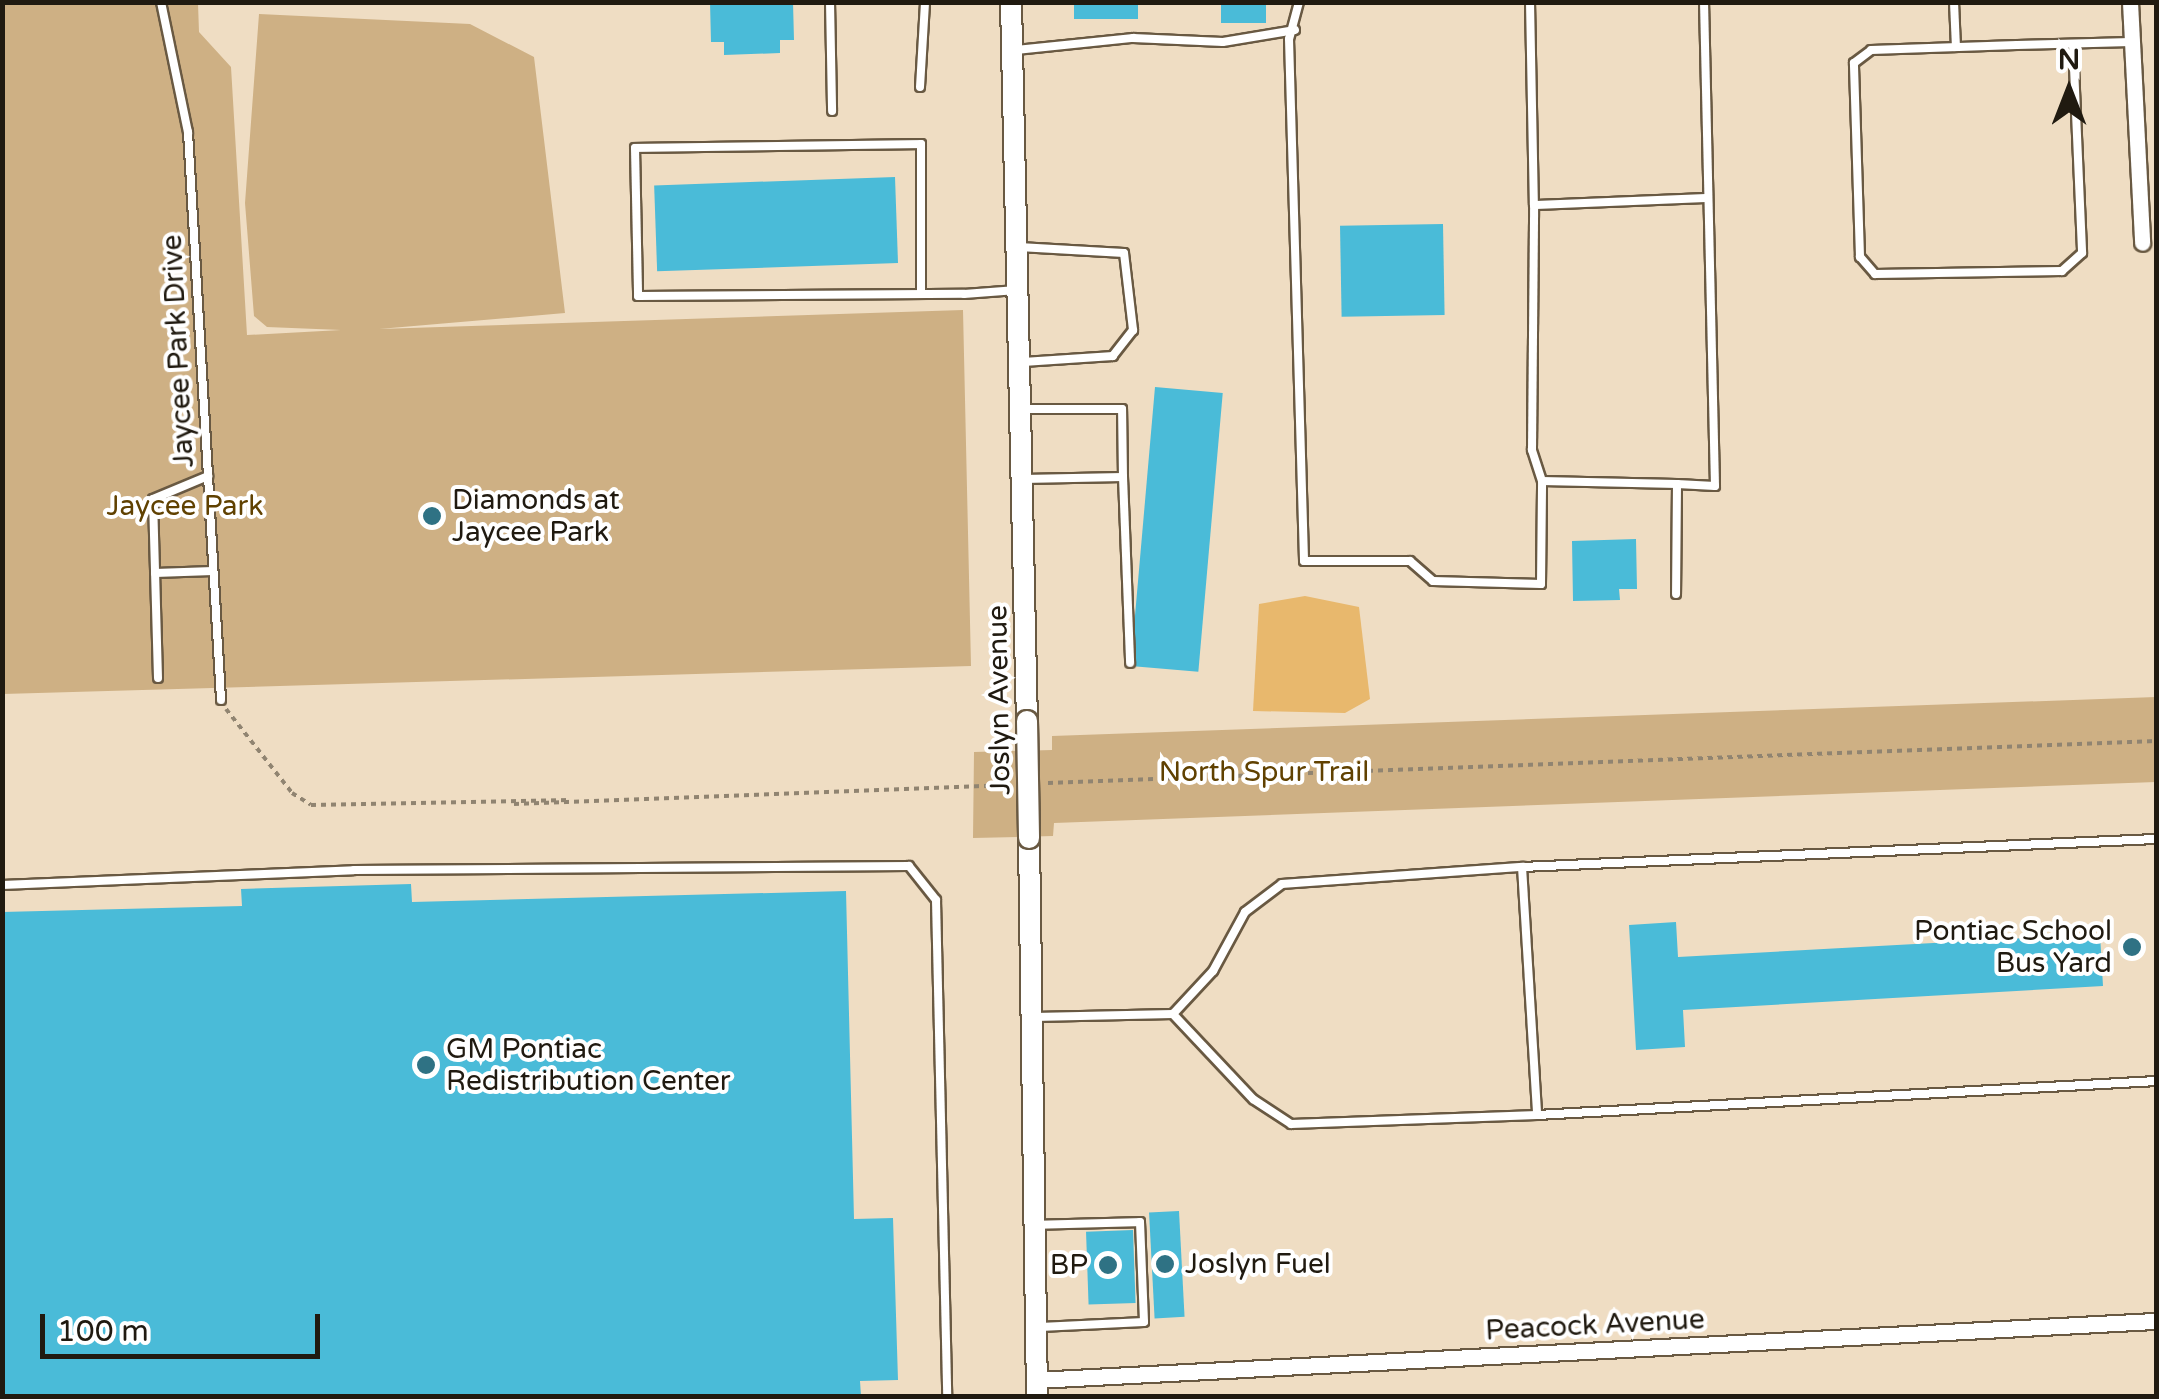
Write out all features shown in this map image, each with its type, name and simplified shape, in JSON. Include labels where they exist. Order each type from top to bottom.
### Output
[{"type":"main road","name":"Joslyn Avenue","points":[[1011,2],[1027,721],[1036,1388]]},
{"type":"street","points":[[2130,2],[2142,242]]},
{"type":"street","name":"Peacock Avenue","points":[[1036,1388],[2156,1320]]},
{"type":"lane","name":"Jaycee Park Drive","points":[[161,2],[188,132],[221,700]]},
{"type":"lane","points":[[830,2],[832,110]]},
{"type":"lane","points":[[920,86],[925,2]]},
{"type":"lane","points":[[1300,2],[1295,30],[1304,561],[1410,561],[1432,581],[1541,584],[1542,481],[1532,450],[1534,205],[1530,2]]},
{"type":"lane","points":[[1542,481],[1715,486],[1704,2]]},
{"type":"lane","points":[[1954,2],[1956,48]]},
{"type":"lane","points":[[1012,50],[1133,38],[1224,42],[1295,30]]},
{"type":"lane","points":[[2073,44],[2082,253],[2062,270],[1876,274],[1860,257],[1854,63],[1871,50],[2131,42]]},
{"type":"lane","points":[[921,294],[921,144],[635,148],[638,296],[921,294],[1017,290]]},
{"type":"lane","points":[[1534,205],[1708,198]]},
{"type":"lane","points":[[1016,247],[1124,253],[1133,330],[1113,356],[1019,362]]},
{"type":"lane","points":[[1020,410],[1122,409],[1130,663]]},
{"type":"lane","points":[[158,678],[152,499],[208,476]]},
{"type":"lane","points":[[1022,480],[1123,477]]},
{"type":"lane","points":[[1676,594],[1677,484]]},
{"type":"lane","points":[[155,573],[214,570]]},
{"type":"lane","points":[[1030,1017],[1174,1014],[1213,970],[1245,912],[1282,884],[1522,867],[2156,838]]},
{"type":"lane","points":[[2,886],[354,870],[910,866],[936,900],[947,1396]]},
{"type":"lane","points":[[1522,867],[1537,1115]]},
{"type":"lane","points":[[1174,1014],[1253,1099],[1291,1124],[1537,1115],[2156,1081]]},
{"type":"lane","points":[[1032,1226],[1140,1222],[1144,1322],[1035,1327]]},
{"type":"path","points":[[221,700],[297,799],[319,806],[528,796],[582,802]]},
{"type":"path","points":[[1038,784],[2156,741]]},
{"type":"path","points":[[514,804],[1018,784]]},
{"type":"green space","name":"Jaycee Park","points":[[2,3],[198,3],[199,32],[231,67],[247,335],[341,330],[267,327],[254,316],[245,203],[259,14],[470,24],[534,57],[565,313],[379,329],[963,310],[971,666],[3,694]]},
{"type":"green space","name":"North Spur Trail","points":[[2156,697],[2156,782],[1054,823],[1053,836],[973,838],[974,752],[1052,750],[1052,736]]},
{"type":"shaded area","points":[[1305,596],[1359,607],[1370,699],[1345,713],[1253,711],[1259,604]]},
{"type":"building","points":[[710,2],[793,2],[794,40],[780,40],[780,53],[724,55],[724,42],[711,42]]},
{"type":"building","points":[[1074,2],[1138,2],[1138,19],[1074,19]]},
{"type":"building","points":[[1221,2],[1266,2],[1266,23],[1221,23]]},
{"type":"building","points":[[895,177],[898,263],[657,271],[654,185]]},
{"type":"building","points":[[1443,224],[1445,315],[1342,317],[1340,226]]},
{"type":"building","points":[[1155,387],[1223,393],[1198,672],[1131,666]]},
{"type":"building","points":[[1636,539],[1637,589],[1619,589],[1620,600],[1573,601],[1572,541]]},
{"type":"building","name":"GM Pontiac Redistribution Center","points":[[411,884],[412,902],[846,891],[854,1219],[893,1218],[898,1380],[860,1381],[861,1396],[2,1396],[2,912],[242,906],[241,889]]},
{"type":"building","points":[[1676,922],[1678,957],[2100,934],[2103,986],[1683,1010],[1685,1047],[1636,1050],[1629,925]]},
{"type":"building","points":[[1179,1211],[1185,1317],[1155,1318],[1149,1213]]},
{"type":"building","points":[[1133,1230],[1136,1303],[1089,1305],[1086,1232]]},
{"type":"place","name":"Diamonds at Jaycee Park","points":[[432,516]]},
{"type":"place","name":"Pontiac School Bus Yard","points":[[2132,947]]},
{"type":"place","name":"GM Pontiac Redistribution Center","points":[[426,1065]]},
{"type":"place","name":"Joslyn Fuel","points":[[1165,1264]]},
{"type":"place","name":"BP","points":[[1108,1265]]}]
